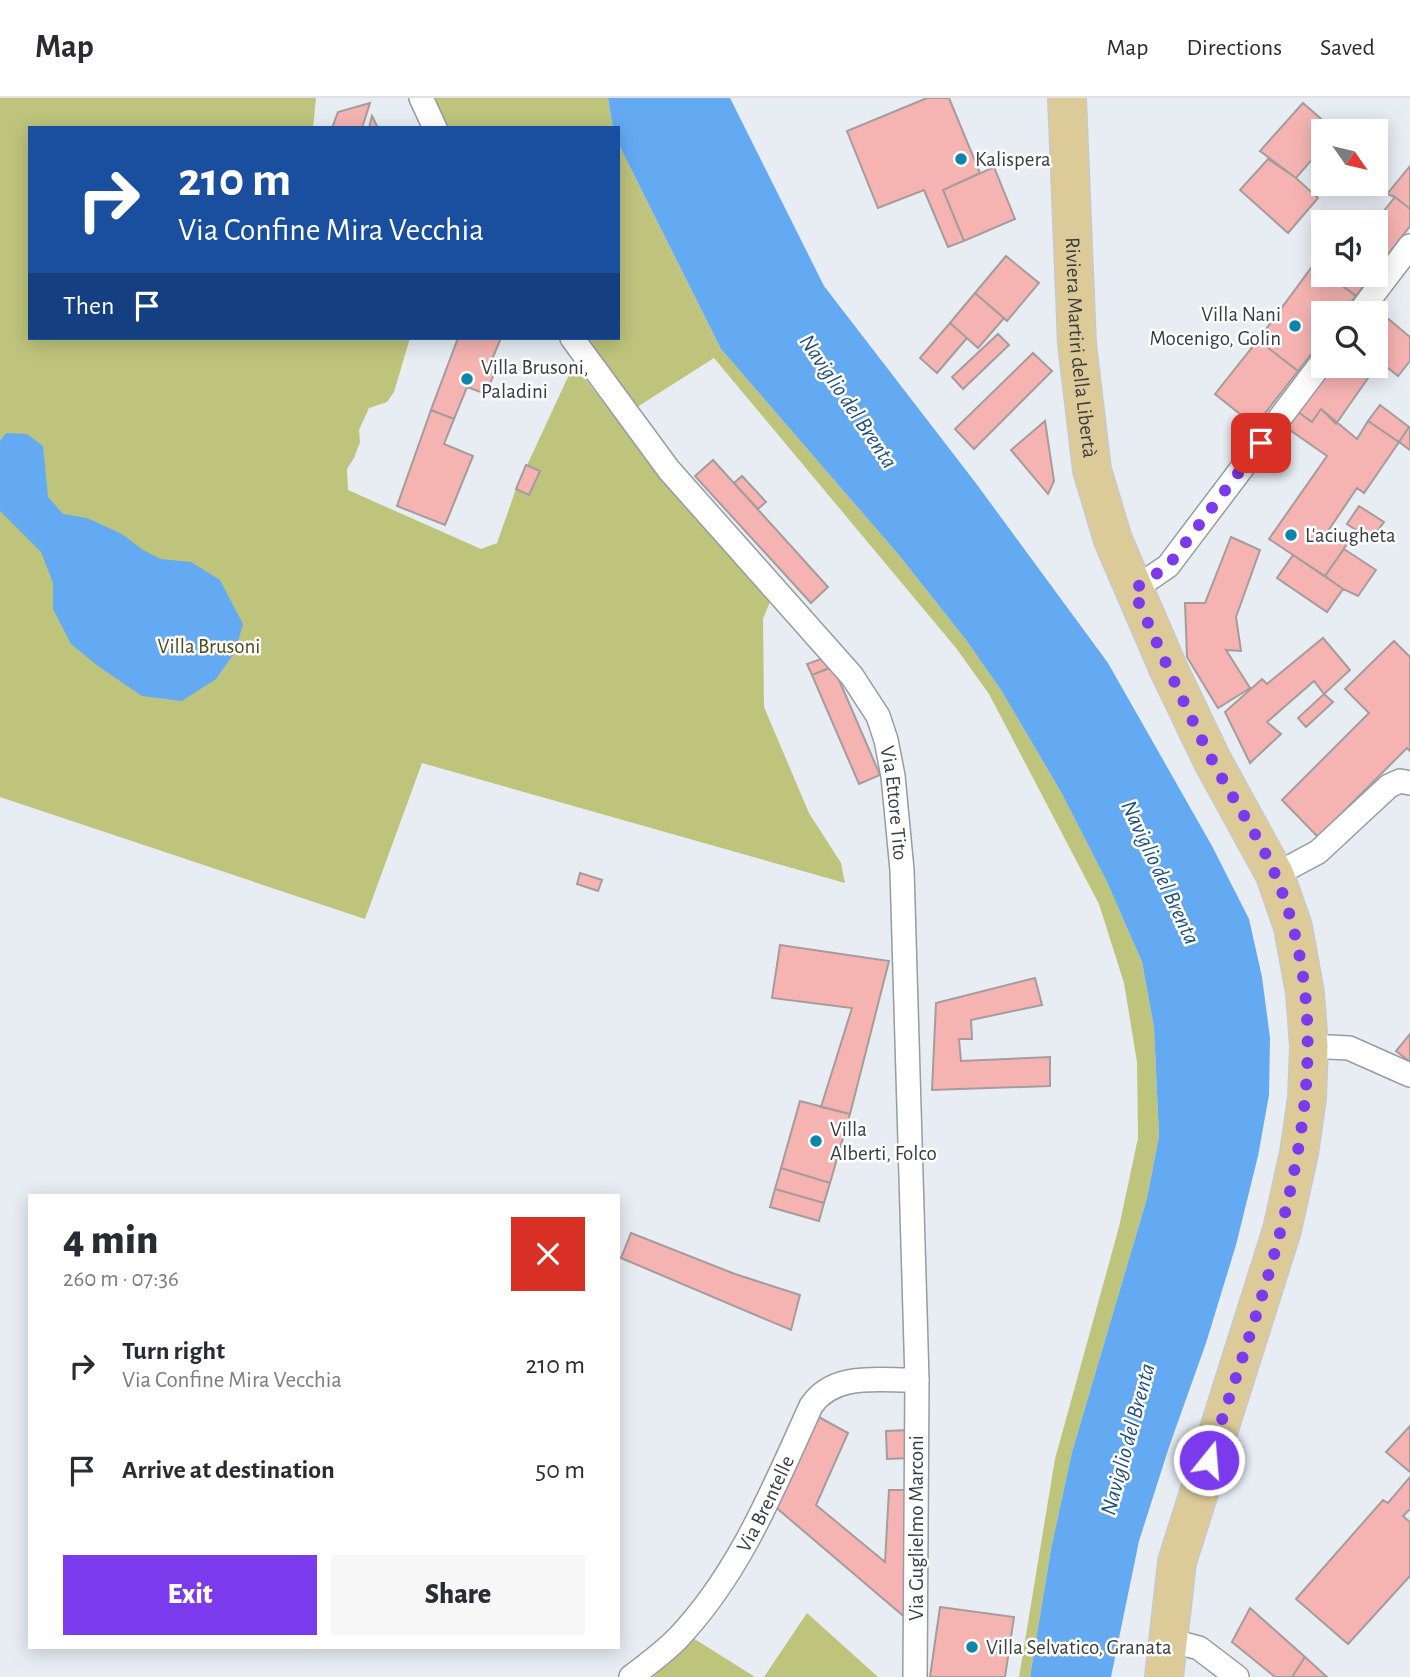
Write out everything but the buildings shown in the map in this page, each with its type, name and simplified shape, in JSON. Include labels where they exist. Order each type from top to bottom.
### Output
[{"type":"main road","name":"Riviera Martiri della Libertà","points":[[1067,98],[1077,344],[1092,470],[1102,506],[1133,590],[1212,760],[1275,875],[1293,927],[1305,993],[1309,1046],[1303,1126],[1282,1230],[1177,1562],[1164,1677]]},
{"type":"street","points":[[421,98],[434,126]]},
{"type":"street","points":[[1368,301],[1410,246]]},
{"type":"street","name":"Via Ettore Tito","points":[[573,340],[669,470],[852,676],[878,716],[893,776],[902,870],[917,1380]]},
{"type":"street","points":[[1133,590],[1168,566],[1311,377]]},
{"type":"street","points":[[1275,875],[1318,852],[1389,786],[1400,781],[1410,783]]},
{"type":"street","points":[[1309,1046],[1349,1048],[1410,1075]]},
{"type":"street","name":"Via Brentelle","points":[[631,1677],[676,1640],[710,1600],[750,1539],[811,1406],[820,1395],[843,1382],[917,1380]]},
{"type":"street","name":"Via Guglielmo Marconi","points":[[915,1677],[917,1380]]},
{"type":"street","points":[[1169,1640],[1199,1648],[1237,1677]]},
{"type":"green space","name":"Villa Brusoni","points":[[0,98],[316,98],[313,126],[28,126],[28,340],[409,340],[394,392],[387,402],[369,408],[359,430],[360,442],[347,469],[348,490],[481,549],[497,543],[516,489],[574,364],[657,473],[771,599],[763,619],[764,707],[809,813],[841,863],[845,883],[422,763],[365,919],[0,797]]},
{"type":"green space","points":[[433,98],[608,98],[613,126],[447,126]]},
{"type":"green space","points":[[620,147],[721,349],[898,554],[966,640],[1001,690],[1061,792],[1107,882],[1142,962],[1154,1028],[1159,1136],[1147,1198],[1072,1452],[1051,1549],[1030,1677],[1019,1677],[1055,1459],[1119,1227],[1138,1138],[1137,1062],[1124,983],[1099,904],[989,694],[956,648],[714,358],[634,409],[586,340],[620,340]]},
{"type":"green space","points":[[807,1613],[878,1677],[764,1677]]},
{"type":"green space","points":[[693,1638],[755,1677],[653,1677],[685,1649]]},
{"type":"water","name":"Naviglio del Brenta","points":[[608,98],[730,98],[824,286],[975,482],[1108,663],[1212,846],[1249,919],[1262,977],[1270,1038],[1269,1095],[1258,1156],[1236,1245],[1206,1343],[1139,1541],[1111,1677],[1030,1677],[1051,1549],[1072,1452],[1147,1198],[1159,1136],[1154,1028],[1142,962],[1107,882],[1061,792],[1001,690],[966,640],[898,554],[721,349],[620,147],[620,126],[613,126]]},
{"type":"water","points":[[6,433],[27,434],[43,446],[48,497],[63,514],[87,518],[122,534],[143,550],[161,559],[191,562],[220,580],[243,624],[235,652],[216,679],[182,701],[142,696],[71,644],[53,609],[53,583],[41,552],[0,511],[0,441]]},
{"type":"place","name":"Kalispera","points":[[961,159]]},
{"type":"place","name":"Villa Nani Mocenigo, Golin","points":[[1295,326]]},
{"type":"place","name":"Villa Brusoni, Paladini","points":[[467,379]]},
{"type":"place","name":"L'aciugheta","points":[[1291,535]]},
{"type":"place","name":"Villa Alberti, Folco","points":[[816,1141]]},
{"type":"place","name":"Villa Selvatico, Granata","points":[[972,1647]]},
{"type":"route","points":[[1209,1460],[1282,1230],[1298,1153],[1307,1098],[1309,1046],[1305,993],[1293,927],[1275,875],[1212,760],[1133,590],[1168,566],[1261,443]]}]
